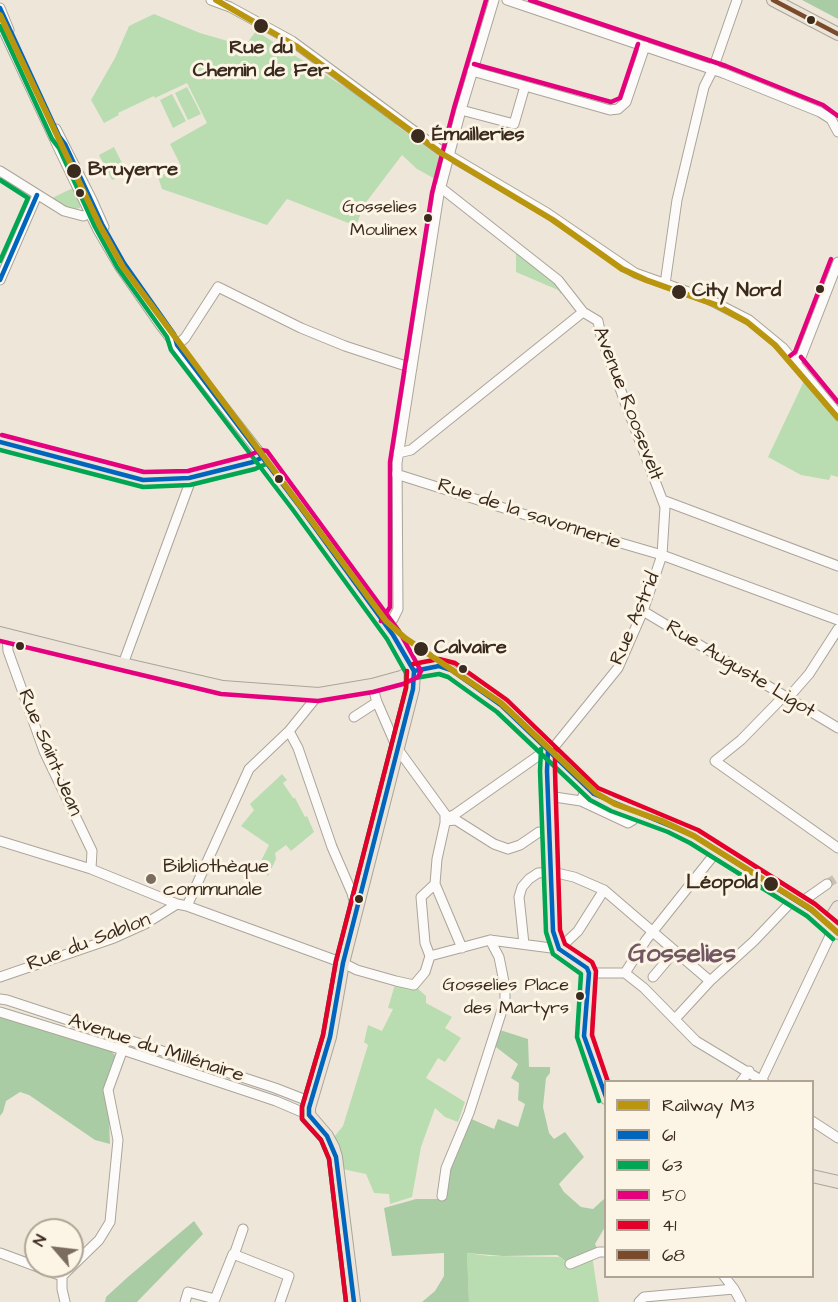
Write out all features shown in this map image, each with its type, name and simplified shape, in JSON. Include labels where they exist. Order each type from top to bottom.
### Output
[{"type":"main road","points":[[773,0],[838,34]]},
{"type":"main road","points":[[0,442],[143,480],[189,478],[253,462],[263,457],[382,621],[414,671],[398,748],[356,893],[356,910],[343,963],[330,1037],[310,1102],[309,1115],[333,1147],[354,1302]]},
{"type":"main road","points":[[4,634],[223,687],[319,694],[372,685],[403,677],[414,671],[443,667],[496,701],[586,788],[608,801],[680,828],[797,901],[835,930]]},
{"type":"main road","points":[[548,749],[546,760],[552,872],[551,919],[554,939],[559,949],[587,968],[589,974],[584,1036],[604,1092]]},
{"type":"main road","points":[[835,930],[833,915],[838,907]]},
{"type":"main road","points":[[814,1176],[838,1182]]},
{"type":"street","points":[[211,0],[230,7],[292,41],[449,156],[547,213],[634,273],[708,299],[738,314],[775,341],[838,414]]},
{"type":"street","points":[[382,621],[393,619],[398,609],[396,474],[398,453],[440,187],[460,110],[494,0]]},
{"type":"street","points":[[507,0],[713,69],[820,112],[831,119],[838,132]]},
{"type":"street","points":[[665,284],[680,187],[704,87],[713,69],[737,0]]},
{"type":"street","points":[[0,8],[54,127],[66,146],[94,212]]},
{"type":"street","points":[[0,23],[128,281],[263,457]]},
{"type":"street","points":[[472,71],[610,110],[618,109],[626,102],[645,46]]},
{"type":"street","points":[[460,110],[514,124],[525,86]]},
{"type":"street","points":[[0,171],[70,214],[83,216],[94,212]]},
{"type":"street","name":"Avenue Roosevelt","points":[[440,187],[564,286],[583,312],[598,321],[601,336],[625,402],[665,501]]},
{"type":"street","points":[[0,280],[37,195]]},
{"type":"street","points":[[795,362],[801,357],[838,262]]},
{"type":"street","points":[[177,345],[185,338],[218,288],[301,328],[345,346],[412,368]]},
{"type":"street","points":[[398,453],[411,450],[583,312]]},
{"type":"street","name":"Rue de la savonnerie","points":[[396,474],[662,555],[838,620]]},
{"type":"street","points":[[123,664],[189,485],[189,478]]},
{"type":"street","points":[[665,501],[838,566]]},
{"type":"street","name":"Rue Astrid","points":[[450,818],[548,749],[556,746],[618,668],[643,611],[662,555],[665,501]]},
{"type":"street","name":"Rue Auguste Ligot","points":[[643,611],[838,728]]},
{"type":"street","points":[[838,629],[808,674],[741,740],[715,761],[838,848]]},
{"type":"street","name":"Rue Saint-Jean","points":[[4,634],[44,751],[92,851],[91,869]]},
{"type":"street","points":[[372,685],[377,702],[398,748],[444,814],[502,848],[508,849],[520,845],[540,832],[549,835]]},
{"type":"street","points":[[182,905],[249,769],[289,732],[319,694]]},
{"type":"street","points":[[354,717],[377,702]]},
{"type":"street","points":[[289,732],[298,748],[332,847],[356,893]]},
{"type":"street","points":[[581,801],[586,788]]},
{"type":"street","points":[[548,796],[581,801],[633,825],[637,812]]},
{"type":"street","points":[[450,818],[437,859],[435,884],[462,948]]},
{"type":"street","points":[[0,841],[91,869],[357,970],[414,985],[425,972],[430,956],[425,944],[421,897],[435,884]]},
{"type":"street","points":[[625,973],[653,931],[717,851]]},
{"type":"street","points":[[524,944],[519,897],[522,887],[538,873],[552,872],[574,877],[604,890],[710,981]]},
{"type":"street","points":[[675,1019],[710,981],[797,901],[827,884]]},
{"type":"street","points":[[430,956],[490,940],[559,949],[579,931],[604,890]]},
{"type":"street","name":"Rue du Sablon","points":[[0,977],[114,938],[182,905]]},
{"type":"street","points":[[589,974],[625,973],[644,988],[696,1041],[763,1080],[829,938],[835,930]]},
{"type":"street","points":[[442,1196],[446,1168],[469,1113],[505,1001],[505,987],[499,957],[490,940]]},
{"type":"street","points":[[653,977],[674,952]]},
{"type":"street","name":"Avenue du Millénaire","points":[[0,999],[309,1115]]},
{"type":"street","name":"Avenue du Millénaire","points":[[0,1011],[253,1081],[310,1102]]},
{"type":"street","points":[[84,1255],[99,1240],[110,1222],[118,1140],[108,1090],[125,1045]]},
{"type":"street","points":[[742,1080],[749,1071]]},
{"type":"street","points":[[250,1092],[253,1081]]},
{"type":"street","points":[[814,1122],[838,1138]]},
{"type":"street","points":[[185,1302],[188,1292],[215,1299],[243,1229]]},
{"type":"street","points":[[570,1264],[603,1252]]},
{"type":"street","points":[[0,1253],[24,1262]]},
{"type":"street","points":[[234,1255],[289,1276],[280,1302]]},
{"type":"street","points":[[62,1278],[65,1302]]},
{"type":"street","points":[[726,1278],[741,1302]]},
{"type":"street","points":[[639,1302],[644,1297],[734,1288]]},
{"type":"green space","points":[[802,0],[838,0],[838,19]]},
{"type":"green space","points":[[154,14],[200,33],[245,46],[256,31],[367,101],[441,158],[437,180],[417,169],[402,155],[364,205],[356,226],[287,199],[267,225],[162,189],[158,177],[181,166],[170,144],[207,123],[187,83],[118,113],[119,115],[104,123],[91,100],[115,58],[129,26]]},
{"type":"green space","points":[[187,87],[201,114],[188,120],[175,93]]},
{"type":"green space","points":[[172,94],[186,121],[173,128],[160,100]]},
{"type":"green space","points":[[114,147],[127,173],[112,180],[99,155]]},
{"type":"green space","points":[[75,187],[82,203],[80,208],[71,210],[50,199]]},
{"type":"green space","points":[[516,251],[562,288],[561,294],[558,290],[516,272]]},
{"type":"green space","points":[[804,381],[838,419],[838,477],[831,475],[829,480],[801,475],[768,457]]},
{"type":"green space","points":[[282,774],[287,780],[283,783],[295,798],[305,817],[307,816],[314,832],[291,851],[286,845],[275,853],[276,859],[268,876],[258,867],[269,845],[241,826],[254,810],[250,804]]},
{"type":"green space","points":[[396,981],[414,985],[426,996],[426,1003],[452,1017],[445,1028],[461,1038],[445,1062],[438,1058],[426,1078],[465,1102],[458,1122],[445,1117],[435,1108],[421,1147],[412,1197],[390,1204],[389,1194],[374,1193],[366,1174],[342,1169],[334,1137],[343,1126],[368,1045],[364,1042],[368,1025],[382,1031],[393,1009],[388,1008]]},
{"type":"green space","points":[[0,1012],[111,1051],[118,1058],[108,1090],[110,1144],[95,1140],[29,1095],[20,1092],[6,1101],[0,1116]]},
{"type":"green space","points":[[500,1030],[528,1039],[529,1067],[550,1067],[550,1073],[546,1078],[543,1107],[549,1133],[554,1139],[565,1132],[584,1157],[559,1184],[564,1192],[581,1207],[593,1209],[604,1199],[604,1229],[595,1244],[599,1252],[570,1264],[557,1255],[503,1256],[467,1253],[469,1302],[422,1302],[435,1291],[444,1276],[444,1253],[392,1256],[384,1208],[416,1199],[440,1199],[467,1117],[494,1129],[498,1119],[518,1127],[525,1104],[518,1100],[519,1083],[511,1078],[518,1064],[492,1044]]},
{"type":"green space","points":[[194,1221],[203,1234],[137,1302],[105,1302],[106,1297],[129,1276]]},
{"type":"green space","points":[[467,1253],[489,1256],[559,1257],[570,1263],[592,1255],[599,1302],[469,1302]]},
{"type":"tunnel","points":[[827,884],[838,877]]},
{"type":"rail line","name":"M3","points":[[216,0],[296,46],[441,153],[553,220],[622,269],[716,305],[747,322],[775,345],[838,418]]},
{"type":"rail line","name":"M3","points":[[0,15],[100,226],[123,267],[386,621],[405,638],[501,703],[596,793],[615,804],[662,821],[694,836],[811,909],[838,933]]},
{"type":"transit line","name":"50","points":[[381,621],[390,607],[390,462],[432,193],[486,0]]},
{"type":"transit line","name":"50","points":[[530,0],[726,66],[823,105],[838,116]]},
{"type":"transit line","name":"68","points":[[773,0],[838,34]]},
{"type":"transit line","name":"61","points":[[0,8],[59,136],[65,144],[102,224],[124,263],[174,334],[177,345],[393,635],[414,671],[413,689],[343,963],[330,1037],[309,1108],[309,1115],[327,1136],[336,1157],[354,1302]]},
{"type":"transit line","name":"63","points":[[0,26],[52,139],[59,148],[95,227],[117,267],[167,337],[171,350],[293,510],[387,639],[406,673],[406,688],[336,961],[323,1035],[302,1107],[302,1119],[321,1140],[329,1159],[346,1302]]},
{"type":"transit line","name":"50","points":[[474,64],[611,102],[620,98],[638,44]]},
{"type":"transit line","name":"63","points":[[0,180],[28,198],[0,261]]},
{"type":"transit line","name":"61","points":[[0,280],[37,195]]},
{"type":"transit line","name":"50","points":[[790,356],[795,352],[831,259]]},
{"type":"transit line","name":"50","points":[[801,357],[838,402]]},
{"type":"transit line","name":"50","points":[[0,641],[221,694],[318,701],[373,692],[403,684],[418,677],[421,671],[399,631],[267,451],[261,450],[188,471],[144,472],[2,435]]},
{"type":"transit line","name":"61","points":[[0,442],[143,480],[189,478],[253,462],[263,457]]},
{"type":"transit line","name":"63","points":[[0,450],[143,487],[190,485],[255,469],[266,464]]},
{"type":"transit line","name":"41","points":[[413,664],[439,659],[455,663],[507,700],[598,788],[698,830],[815,904],[838,923]]},
{"type":"transit line","name":"61","points":[[414,671],[439,666],[451,670],[502,706],[594,794],[694,836],[811,910],[838,933]]},
{"type":"transit line","name":"41","points":[[346,1302],[329,1159],[321,1140],[302,1119],[302,1107],[323,1035],[336,961],[406,688],[407,671]]},
{"type":"transit line","name":"63","points":[[415,678],[439,674],[448,677],[497,712],[590,800],[611,811],[668,832],[690,843],[807,916],[833,939]]},
{"type":"transit line","name":"63","points":[[541,749],[546,932],[553,954],[581,974],[577,1037],[599,1101]]},
{"type":"transit line","name":"61","points":[[548,749],[553,931],[559,949],[587,968],[589,973],[584,1036],[604,1091]]},
{"type":"transit line","name":"41","points":[[555,749],[560,930],[565,944],[592,962],[596,971],[592,1035],[607,1080]]},
{"type":"place","name":"Rue du Chemin de Fer","points":[[261,26]]},
{"type":"place","name":"Émailleries","points":[[418,136]]},
{"type":"place","name":"Bruyerre","points":[[74,171]]},
{"type":"place","name":"Gosselies Moulinex","points":[[428,218]]},
{"type":"place","name":"City Nord","points":[[679,292]]},
{"type":"place","name":"Calvaire","points":[[421,649]]},
{"type":"place","name":"Bibliothèque communale","points":[[151,879]]},
{"type":"place","name":"Léopold","points":[[771,884]]},
{"type":"place","name":"Gosselies Place des Martyrs","points":[[580,996]]},
{"type":"district","name":"Gosselies","points":[[682,956]]}]
